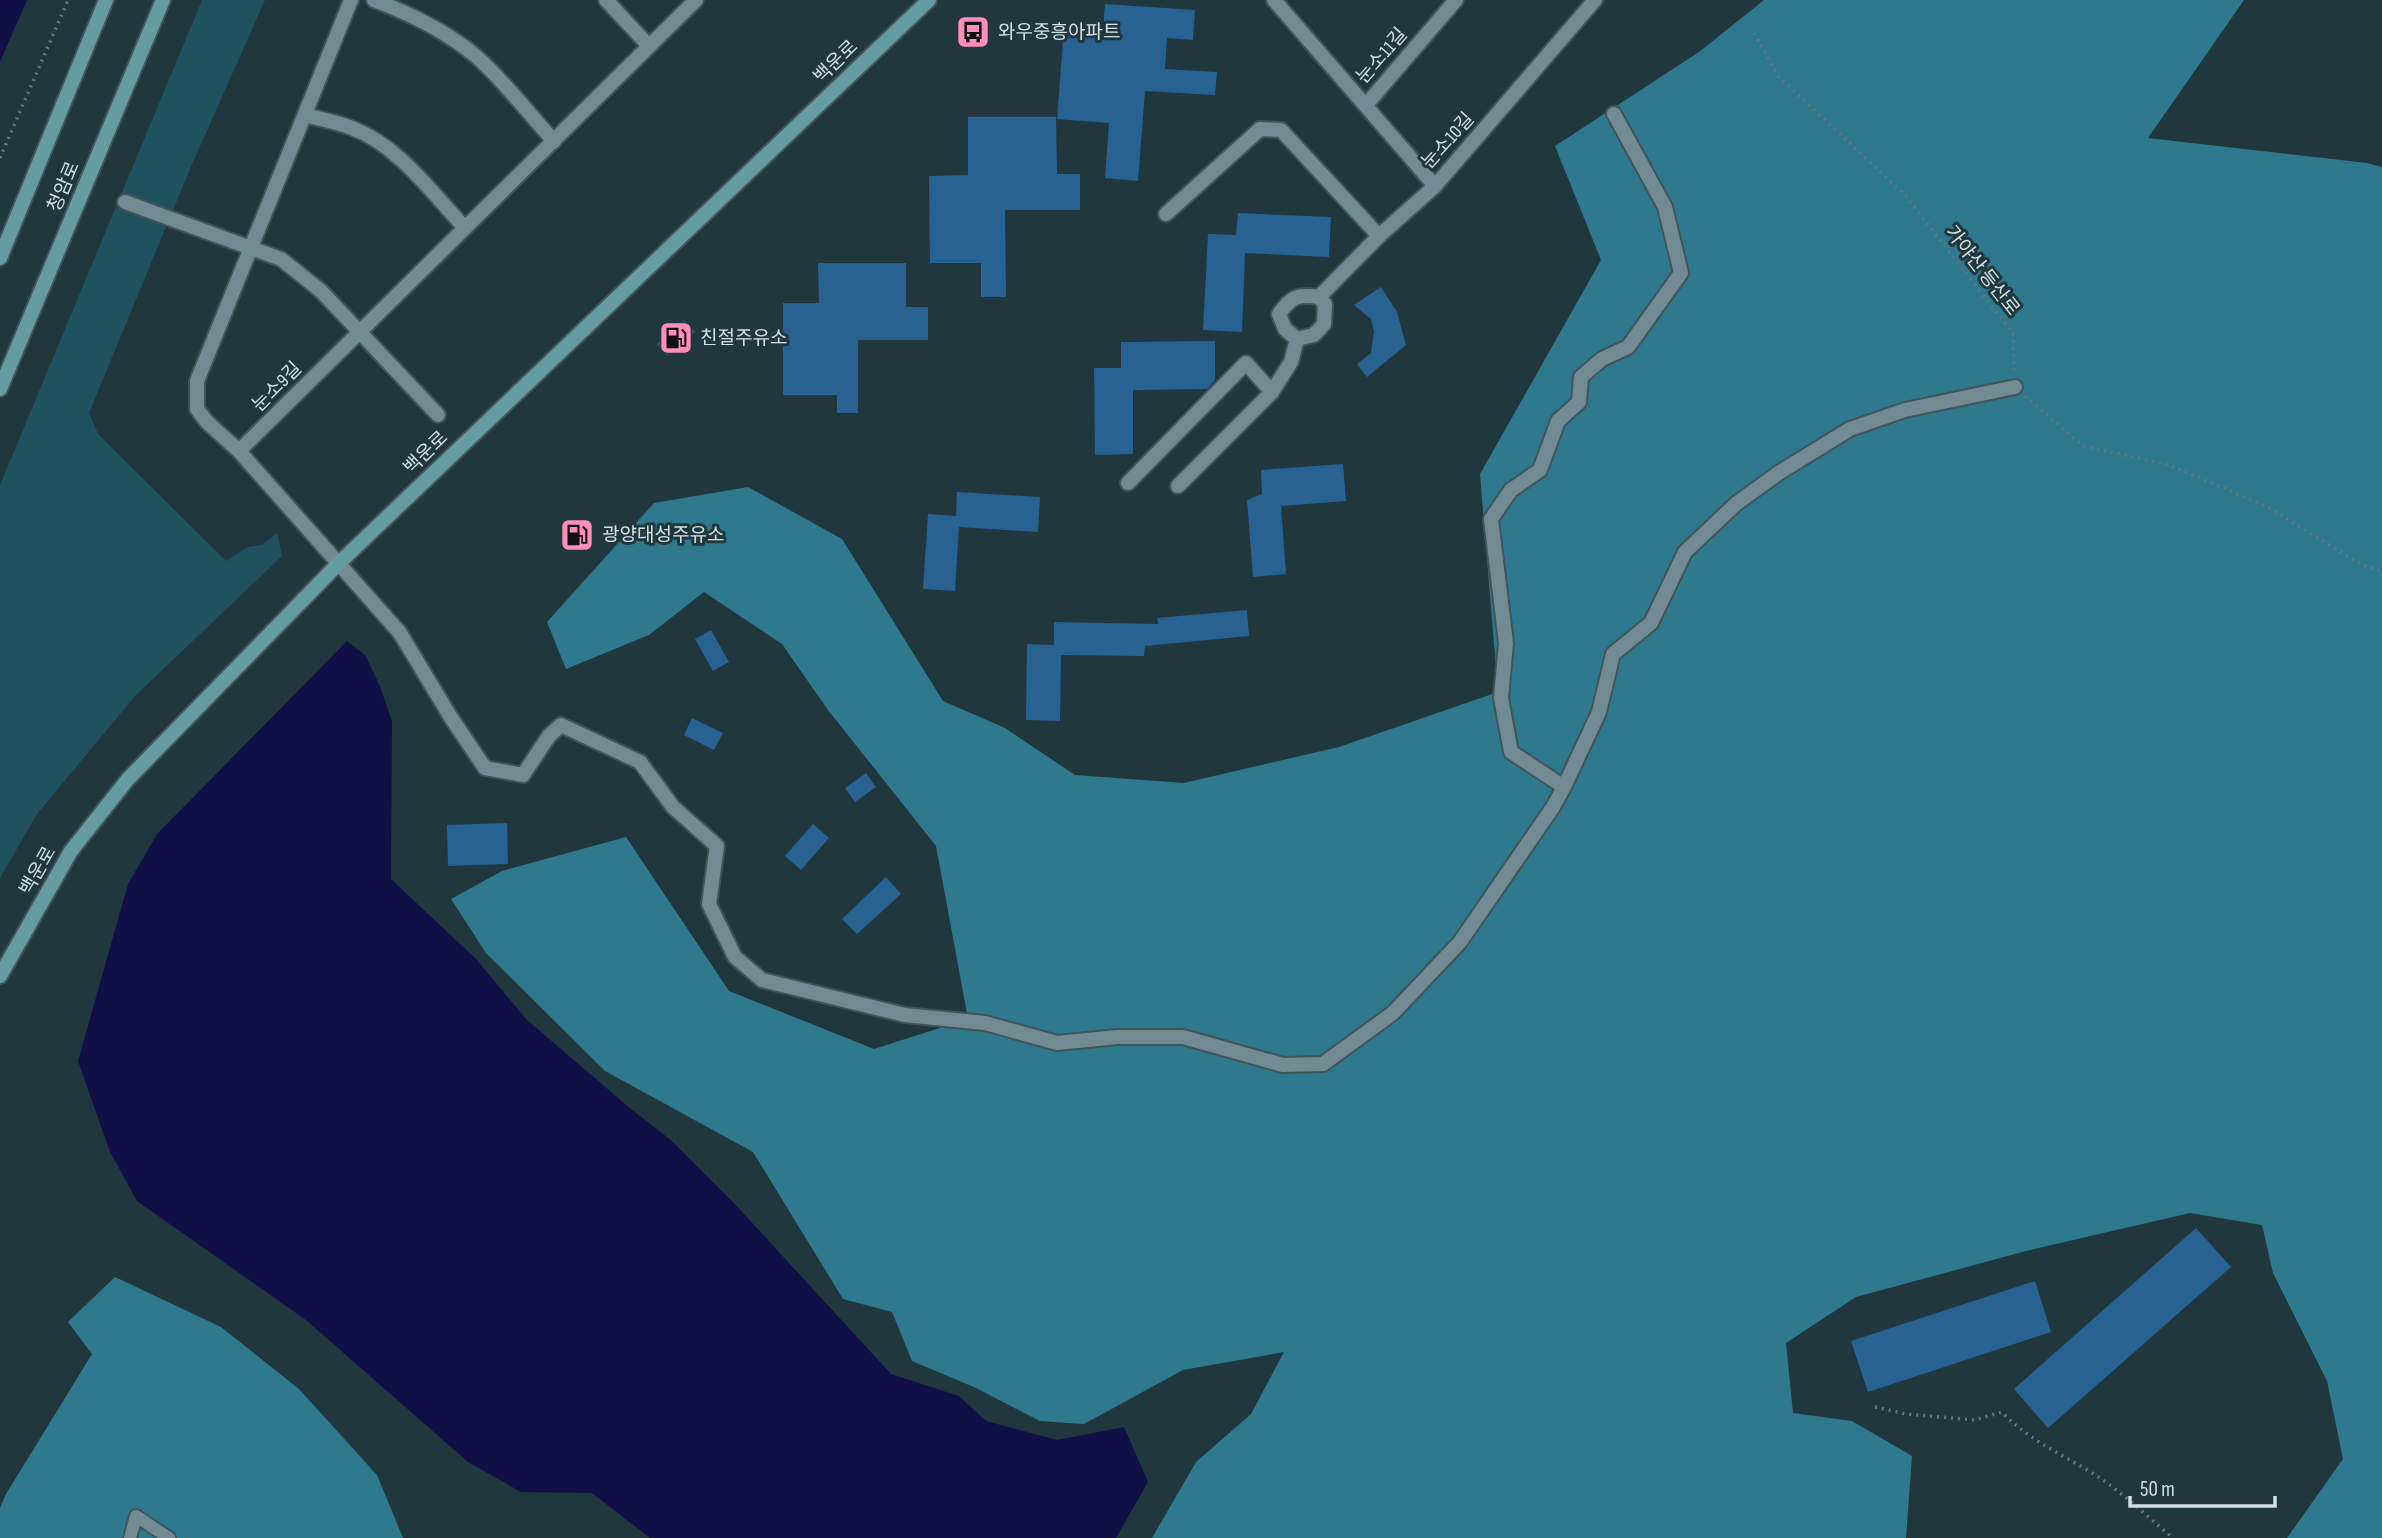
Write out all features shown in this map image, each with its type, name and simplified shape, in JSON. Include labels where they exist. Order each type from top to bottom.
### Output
[{"type":"main road","name":"청암로","points":[[0,258],[106,0]]},
{"type":"main road","name":"청암로","points":[[0,389],[163,0]]},
{"type":"main road","name":"백운로","points":[[0,976],[71,851],[128,779],[338,564],[929,0]]},
{"type":"street","points":[[351,0],[197,381],[197,409],[207,422],[239,451],[400,633],[485,768],[523,775],[549,736],[561,724],[640,762],[673,807],[717,846],[709,904],[735,957],[762,980],[905,1015],[985,1023],[1057,1043],[1117,1037],[1183,1037],[1283,1065],[1323,1064],[1393,1013],[1461,942],[1553,807],[1599,712],[1612,654],[1651,623],[1685,552],[1737,503],[1780,471],[1850,429],[1905,410],[2015,387]]},
{"type":"street","points":[[374,0],[411,14],[433,26],[478,58],[554,141]]},
{"type":"street","points":[[606,0],[649,46]]},
{"type":"street","name":"눈소9길","points":[[239,451],[696,0]]},
{"type":"street","name":"눈소10길","points":[[1274,0],[1435,186],[1595,0]]},
{"type":"street","name":"눈소11길","points":[[1366,105],[1456,0]]},
{"type":"street","points":[[1564,787],[1511,751],[1501,698],[1506,642],[1491,519],[1511,489],[1540,470],[1558,421],[1579,402],[1581,377],[1602,359],[1628,347],[1681,273],[1665,207],[1614,114]]},
{"type":"street","points":[[305,115],[353,128],[377,141],[400,159],[465,228]]},
{"type":"street","points":[[1166,214],[1260,129],[1280,130],[1379,236]]},
{"type":"street","points":[[1319,297],[1379,236],[1435,186]]},
{"type":"street","points":[[125,202],[281,259],[300,273],[360,332],[438,415]]},
{"type":"street","points":[[1304,295],[1319,297],[1325,304],[1324,324],[1314,335],[1297,339],[1284,329],[1279,314],[1289,300],[1304,295]]},
{"type":"street","points":[[1178,486],[1272,392],[1291,362],[1297,339]]},
{"type":"street","points":[[1128,483],[1246,363],[1272,392]]},
{"type":"lane","points":[[130,1538],[136,1516],[169,1538]]},
{"type":"path","points":[[0,159],[68,0]]},
{"type":"path","name":"가야산 등산로","points":[[1754,33],[1778,76],[1904,194],[2012,332],[2015,387]]},
{"type":"path","points":[[2015,387],[2083,446],[2169,465],[2231,491],[2268,507],[2357,562],[2382,572]]},
{"type":"path","points":[[1875,1407],[1906,1414],[1974,1420],[2002,1412],[2016,1427],[2053,1452],[2095,1475],[2173,1538]]},
{"type":"shaded area","points":[[0,0],[27,0],[0,62]]},
{"type":"shaded area","points":[[202,0],[265,0],[190,169],[89,413],[98,434],[226,561],[248,547],[262,545],[277,533],[282,556],[135,696],[37,814],[0,878],[0,485]]},
{"type":"shaded area","points":[[1764,0],[2244,0],[2148,138],[2367,163],[2382,167],[2382,1538],[2287,1538],[2343,1459],[2327,1381],[2273,1273],[2262,1225],[2190,1213],[2026,1251],[1856,1297],[1786,1343],[1793,1413],[1852,1421],[1912,1456],[1906,1538],[1152,1538],[1196,1462],[1251,1414],[1284,1352],[1183,1370],[1084,1424],[1040,1421],[976,1388],[912,1361],[892,1312],[843,1299],[753,1152],[605,1071],[486,953],[451,899],[502,871],[626,837],[729,991],[874,1049],[968,1019],[936,846],[828,710],[782,644],[704,592],[649,635],[566,669],[547,622],[654,503],[748,487],[842,539],[943,701],[1005,728],[1075,775],[1184,783],[1339,747],[1498,692],[1480,474],[1601,260],[1555,146],[1699,52]]},
{"type":"shaded area","points":[[347,641],[365,655],[380,686],[392,721],[391,879],[476,959],[527,1020],[672,1141],[733,1202],[891,1374],[959,1396],[986,1421],[1057,1440],[1124,1427],[1148,1482],[1116,1538],[650,1538],[592,1493],[521,1492],[468,1462],[306,1320],[137,1201],[110,1152],[78,1061],[128,884],[157,834]]},
{"type":"shaded area","points":[[115,1277],[221,1327],[299,1389],[377,1475],[403,1538],[0,1538],[0,1508],[6,1494],[92,1354],[68,1322]]},
{"type":"building","points":[[1105,4],[1195,10],[1193,40],[1167,38],[1165,69],[1217,72],[1215,95],[1145,91],[1138,181],[1105,178],[1109,123],[1057,119],[1064,28],[1103,30]]},
{"type":"building","points":[[968,117],[1056,117],[1057,174],[1080,174],[1080,210],[1005,210],[1006,297],[981,297],[981,263],[930,263],[929,176],[968,175]]},
{"type":"building","points":[[1238,213],[1331,217],[1329,257],[1245,253],[1242,332],[1203,330],[1208,234],[1236,235]]},
{"type":"building","points":[[818,263],[906,263],[906,307],[928,307],[928,340],[858,340],[858,413],[837,413],[837,395],[783,395],[783,303],[819,303]]},
{"type":"building","points":[[1381,287],[1397,312],[1406,345],[1367,377],[1357,364],[1371,353],[1374,332],[1371,319],[1354,305]]},
{"type":"building","name":"친절주유소","points":[[684,320],[695,332],[667,356],[657,344]]},
{"type":"building","points":[[1215,341],[1215,380],[1207,389],[1133,390],[1133,454],[1095,455],[1094,368],[1121,368],[1121,342]]},
{"type":"building","points":[[1343,464],[1346,501],[1281,506],[1286,574],[1253,577],[1247,500],[1262,494],[1261,470]]},
{"type":"building","points":[[957,492],[1040,497],[1038,532],[959,527],[955,591],[923,589],[928,514],[956,516]]},
{"type":"building","points":[[1247,610],[1249,636],[1145,646],[1144,656],[1061,655],[1060,721],[1026,720],[1027,644],[1054,645],[1054,622],[1158,624],[1157,618]]},
{"type":"building","points":[[711,630],[729,662],[713,671],[695,639]]},
{"type":"building","points":[[692,718],[723,733],[714,750],[684,735]]},
{"type":"building","points":[[866,773],[876,787],[855,802],[845,788]]},
{"type":"building","points":[[507,823],[508,864],[448,866],[447,825]]},
{"type":"building","points":[[813,824],[829,838],[801,870],[785,856]]},
{"type":"building","points":[[886,877],[901,894],[857,934],[842,919]]},
{"type":"building","points":[[2196,1228],[2231,1267],[2048,1428],[2014,1389]]},
{"type":"building","points":[[2035,1281],[2051,1332],[1868,1392],[1851,1341]]},
{"type":"place","name":"와우중흥아파트","points":[[973,32]]},
{"type":"place","name":"친절주유소","points":[[676,338]]},
{"type":"place","name":"광양대성주유소","points":[[577,535]]}]
